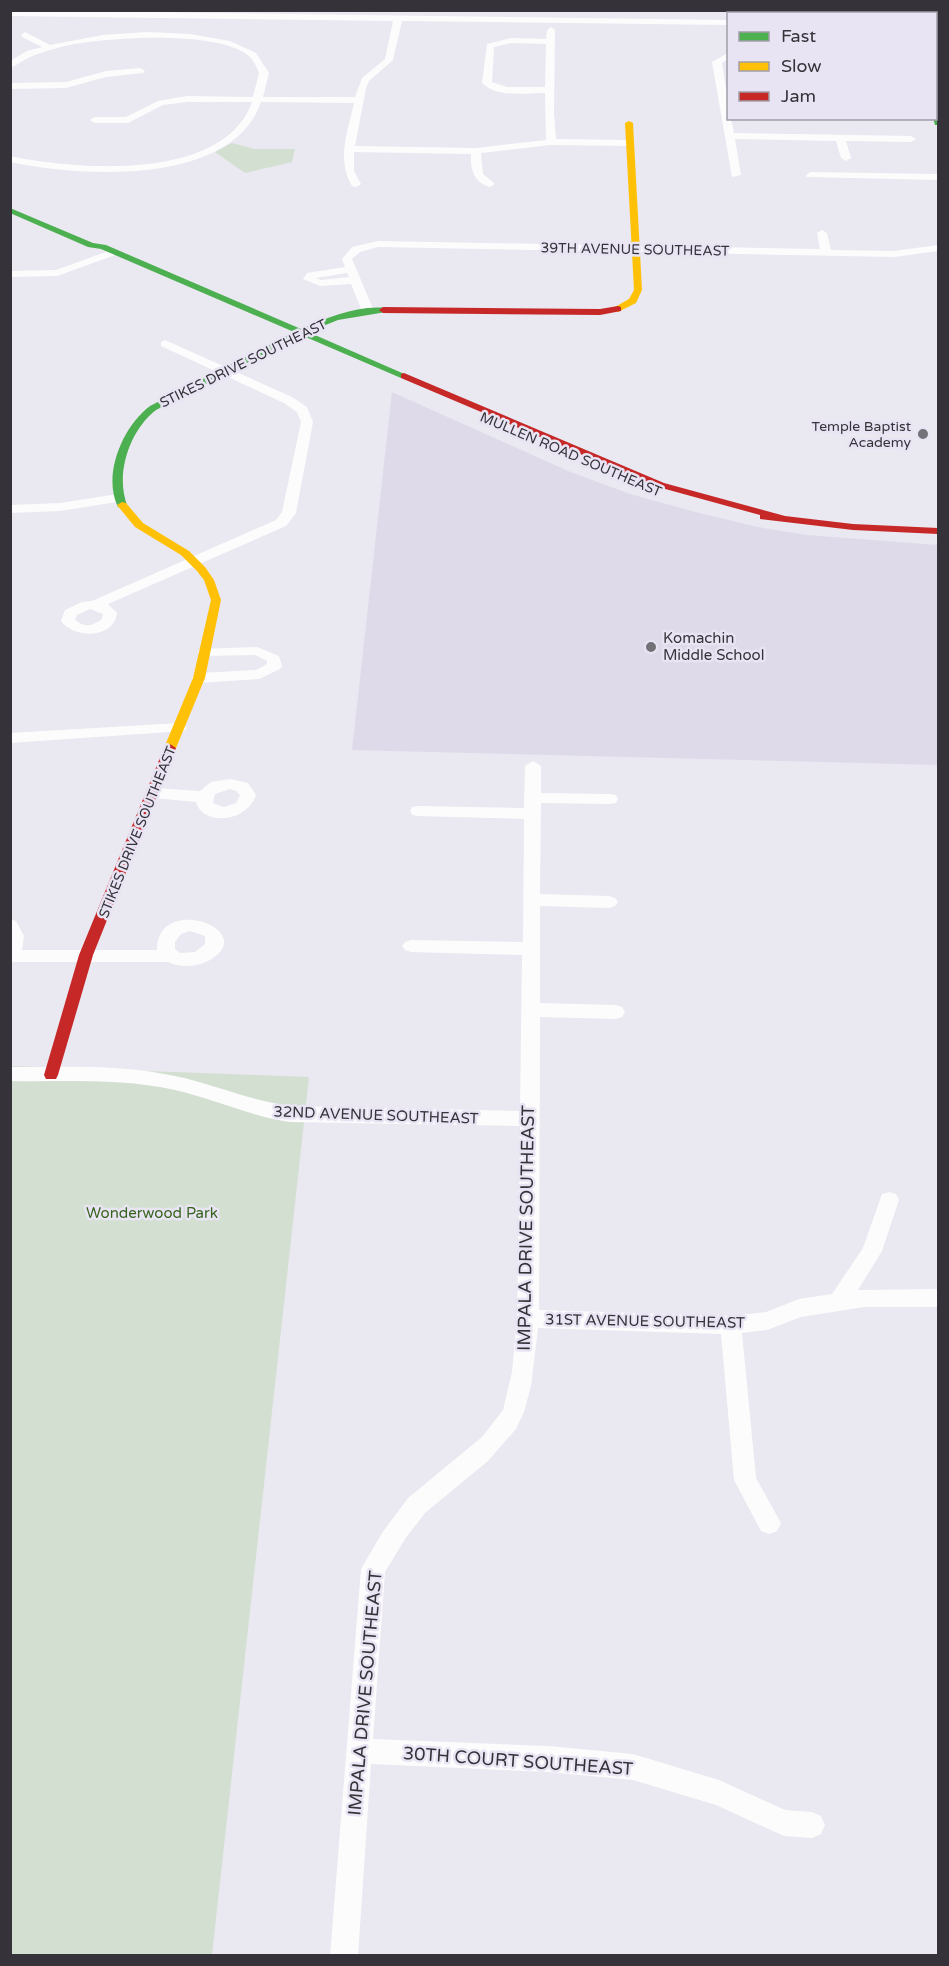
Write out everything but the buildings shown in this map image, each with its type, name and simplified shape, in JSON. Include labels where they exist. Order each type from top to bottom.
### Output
[{"type":"street","points":[[546,10],[551,42],[549,90],[551,142]]},
{"type":"street","points":[[627,10],[627,22]]},
{"type":"street","points":[[10,13],[185,16],[268,13],[398,18],[727,23]]},
{"type":"street","points":[[158,36],[168,15]]},
{"type":"street","points":[[176,36],[185,16]]},
{"type":"street","points":[[356,184],[349,171],[358,100],[365,80],[389,60],[398,18]]},
{"type":"street","points":[[24,35],[47,46]]},
{"type":"street","points":[[10,65],[47,46],[81,39],[176,36],[223,42],[251,53],[263,66],[264,73],[252,115],[243,128],[228,141],[185,159],[133,168],[66,169],[12,162]]},
{"type":"street","points":[[549,90],[501,89],[493,88],[487,83],[490,46],[493,44],[507,41],[551,42]]},
{"type":"street","points":[[726,103],[724,73],[717,62],[727,57]]},
{"type":"street","points":[[10,86],[66,85],[106,74],[140,71]]},
{"type":"street","points":[[95,120],[128,120],[147,108],[176,100],[358,100]]},
{"type":"street","points":[[728,120],[736,175]]},
{"type":"street","name":"STIKES DRIVE SOUTHEAST","points":[[51,1075],[86,955],[199,678],[216,600],[209,580],[193,560],[139,525],[126,512],[118,498],[117,483],[130,435],[140,418],[171,397],[335,318],[368,311],[398,309],[574,312],[612,310],[632,303],[637,297],[637,250],[629,123]]},
{"type":"street","points":[[730,136],[910,139]]},
{"type":"street","points":[[840,138],[846,158]]},
{"type":"street","points":[[350,149],[476,151],[551,142],[630,143]]},
{"type":"street","points":[[476,151],[475,172],[479,178],[490,184]]},
{"type":"street","points":[[133,168],[136,179]]},
{"type":"street","points":[[811,176],[939,177]]},
{"type":"street","name":"MULLEN ROAD SOUTHEAST","points":[[10,203],[98,242],[109,250]]},
{"type":"street","name":"MULLEN ROAD SOUTHEAST","points":[[10,210],[662,485],[781,518],[853,527],[939,531]]},
{"type":"street","points":[[822,233],[826,252]]},
{"type":"street","name":"39TH AVENUE SOUTHEAST","points":[[368,311],[347,259],[350,253],[362,247],[378,244],[902,254],[939,248]]},
{"type":"street","points":[[10,274],[57,273],[109,250]]},
{"type":"street","points":[[94,605],[193,560],[276,527],[287,517],[307,422],[303,410],[288,400],[165,344]]},
{"type":"street","points":[[10,509],[60,507],[118,498]]},
{"type":"street","points":[[199,678],[259,674],[275,666],[273,659],[257,651],[205,652]]},
{"type":"street","points":[[10,738],[179,728]]},
{"type":"street","name":"IMPALA DRIVE SOUTHEAST","points":[[344,1956],[373,1569],[393,1535],[423,1499],[491,1444],[509,1421],[518,1393],[528,1319],[532,766]]},
{"type":"street","points":[[153,793],[204,797]]},
{"type":"street","points":[[418,811],[532,806],[610,799]]},
{"type":"street","points":[[531,900],[609,902]]},
{"type":"street","points":[[10,925],[14,929],[16,942],[11,956],[170,956]]},
{"type":"street","points":[[411,946],[531,949]]},
{"type":"street","points":[[531,1010],[616,1012]]},
{"type":"street","name":"32ND AVENUE SOUTHEAST","points":[[10,1074],[141,1078],[174,1083],[265,1112],[530,1119]]},
{"type":"street","points":[[838,1302],[872,1251],[889,1200]]},
{"type":"street","name":"31ST AVENUE SOUTHEAST","points":[[528,1319],[730,1325],[767,1321],[799,1308],[864,1298],[939,1298]]},
{"type":"street","points":[[730,1325],[745,1480],[768,1523]]},
{"type":"street","name":"30TH COURT SOUTHEAST","points":[[358,1751],[548,1759],[633,1767],[718,1793],[784,1823],[812,1825]]},
{"type":"shaded area","name":"Komachin Middle School","points":[[392,392],[568,471],[630,494],[758,527],[807,535],[938,545],[938,765],[352,750]]},
{"type":"green space","points":[[232,143],[254,149],[295,149],[292,162],[245,173],[215,152]]},
{"type":"green space","name":"Wonderwood Park","points":[[11,1066],[309,1077],[212,1955],[11,1956]]},
{"type":"traffic: fast","points":[[937,119],[938,123]]},
{"type":"traffic: fast","points":[[10,210],[91,245],[103,247],[404,376]]},
{"type":"traffic: fast","points":[[122,505],[119,496],[118,474],[124,450],[140,418],[153,408],[300,332],[335,318],[383,310]]},
{"type":"traffic: slow","points":[[618,309],[633,301],[638,290],[629,123]]},
{"type":"traffic: slow","points":[[122,505],[139,525],[185,553],[201,569],[209,580],[216,600],[199,678],[170,748]]},
{"type":"traffic: jam","points":[[383,310],[600,312],[618,309]]},
{"type":"traffic: jam","points":[[404,376],[661,485],[781,518]]},
{"type":"traffic: jam","points":[[764,517],[853,527],[938,531]]},
{"type":"traffic: jam","points":[[51,1075],[86,955],[170,748]]},
{"type":"place","name":"Temple Baptist Academy","points":[[923,434]]},
{"type":"place","name":"Komachin Middle School","points":[[651,647]]}]
